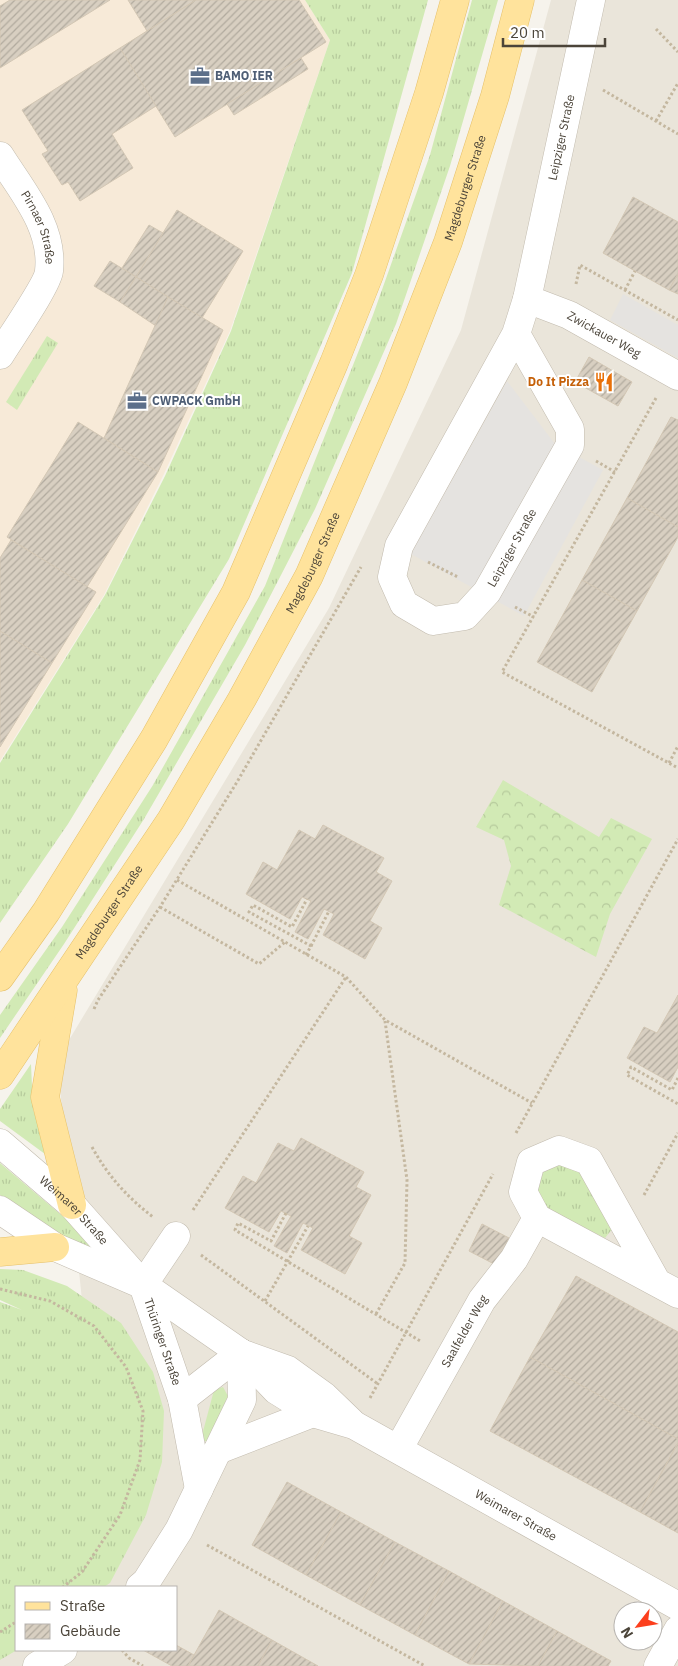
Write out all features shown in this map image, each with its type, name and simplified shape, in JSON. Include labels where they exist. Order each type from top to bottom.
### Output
[{"type":"main road","points":[[0,977],[46,912],[154,739],[236,592],[334,363],[369,275],[429,93],[456,0]]},
{"type":"main road","name":"Magdeburger Straße","points":[[0,1075],[65,981],[171,820],[242,699],[309,576],[393,383],[448,242],[496,96],[520,0]]},
{"type":"main road","points":[[65,981],[44,1097],[72,1205]]},
{"type":"main road","points":[[0,1252],[55,1247]]},
{"type":"street","name":"Leipziger Straße","points":[[516,334],[570,429],[570,445],[487,592],[465,616],[433,621],[404,604],[392,576],[399,546],[516,334],[527,299],[591,0]]},
{"type":"street","name":"Pirnaer Straße","points":[[0,156],[39,216],[46,232],[49,272],[0,354]]},
{"type":"street","name":"Zwickauer Weg","points":[[527,299],[569,314],[674,374]]},
{"type":"street","name":"Weimarer Straße","points":[[0,1143],[72,1205],[143,1284]]},
{"type":"street","points":[[559,1150],[589,1161],[667,1288],[537,1218],[523,1192],[531,1162],[559,1150]]},
{"type":"street","name":"Weimarer Straße","points":[[0,1210],[55,1247],[143,1284],[241,1353],[276,1390],[313,1413],[354,1424],[678,1606]]},
{"type":"street","name":"Saalfelder Weg","points":[[399,1448],[448,1357],[482,1300],[514,1259],[537,1218]]},
{"type":"street","points":[[143,1284],[176,1236]]},
{"type":"street","name":"Thüringer Straße","points":[[143,1284],[182,1399],[199,1489]]},
{"type":"street","points":[[141,1586],[146,1582],[179,1530],[242,1400],[241,1353]]},
{"type":"street","name":"Weimarer Straße","points":[[241,1353],[288,1370],[324,1396],[354,1424]]},
{"type":"street","name":"Thüringer Straße","points":[[182,1399],[241,1353]]},
{"type":"street","points":[[218,1450],[313,1413]]},
{"type":"street","points":[[658,1666],[678,1630]]},
{"type":"street","points":[[38,1666],[61,1651]]},
{"type":"path","points":[[656,29],[678,52]]},
{"type":"path","points":[[575,75],[678,134]]},
{"type":"path","points":[[656,121],[678,83]]},
{"type":"path","points":[[569,314],[580,265],[678,320]]},
{"type":"path","points":[[625,290],[635,271]]},
{"type":"path","points":[[674,374],[502,672],[678,768]]},
{"type":"path","points":[[125,958],[160,907],[237,782],[338,607]]},
{"type":"path","points":[[669,763],[678,746]]},
{"type":"path","points":[[177,880],[346,977],[385,1020],[532,1103]]},
{"type":"path","points":[[307,899],[292,927],[253,905],[249,912],[311,946]]},
{"type":"path","points":[[160,907],[259,964],[285,942]]},
{"type":"path","points":[[306,955],[329,911]]},
{"type":"path","points":[[176,1236],[346,977]]},
{"type":"path","points":[[376,1314],[405,1263],[406,1180],[385,1020]]},
{"type":"path","points":[[678,1078],[672,1090],[631,1067],[627,1075],[678,1104]]},
{"type":"path","points":[[618,1211],[645,1194],[678,1133]]},
{"type":"path","points":[[286,1213],[271,1241],[238,1223],[235,1230],[448,1357]]},
{"type":"path","points":[[265,1301],[308,1226]]},
{"type":"path","points":[[0,1289],[50,1301],[94,1326],[126,1367],[143,1411],[140,1460],[120,1516],[82,1572],[64,1586]]},
{"type":"path","points":[[345,1360],[378,1384]]},
{"type":"path","points":[[179,1530],[425,1666]]},
{"type":"path","points":[[0,1632],[15,1623]]},
{"type":"path","points":[[123,1651],[129,1658],[142,1666]]},
{"type":"shaded area","points":[[0,0],[305,0],[330,40],[230,331],[163,476],[104,595],[0,761]]},
{"type":"shaded area","points":[[551,0],[678,0],[678,1666],[0,1666],[0,1590],[105,1521],[57,1060],[329,608],[461,330]]},
{"type":"shaded area","points":[[623,294],[678,325],[678,358],[610,320]]},
{"type":"shaded area","points":[[507,381],[555,444],[603,470],[524,616],[411,554]]},
{"type":"green space","points":[[305,0],[428,0],[352,273],[229,559],[68,824],[0,923],[0,763],[105,595],[165,476],[231,331],[330,40]]},
{"type":"green space","points":[[472,0],[498,0],[450,166],[396,324],[315,509],[245,645],[144,819],[64,944],[0,1038],[0,1015],[62,927],[153,785],[265,586],[373,315],[430,155]]},
{"type":"green space","points":[[47,336],[58,343],[17,410],[6,402]]},
{"type":"green space","points":[[503,780],[599,837],[611,818],[652,839],[610,914],[596,957],[499,905],[511,866],[504,840],[476,827]]},
{"type":"green space","points":[[31,1064],[33,1109],[49,1157],[0,1121],[0,1109]]},
{"type":"green space","points":[[562,1162],[581,1170],[613,1228],[605,1238],[546,1209],[536,1190],[541,1172]]},
{"type":"green space","points":[[0,1163],[99,1247],[93,1255],[0,1195]]},
{"type":"green space","points":[[0,1269],[23,1270],[67,1286],[121,1323],[153,1372],[164,1411],[162,1462],[146,1515],[110,1583],[106,1586],[15,1586],[15,1651],[0,1660],[0,1302],[22,1310],[0,1300]]},
{"type":"green space","points":[[223,1387],[228,1396],[207,1442],[201,1439],[214,1390]]},
{"type":"building","points":[[10,0],[110,0],[0,68],[0,6]]},
{"type":"building","points":[[128,0],[196,0],[147,31]]},
{"type":"building","points":[[196,0],[299,0],[326,42],[175,137],[120,48]]},
{"type":"building","points":[[120,48],[156,106],[112,134],[133,168],[80,201],[68,182],[62,185],[42,154],[48,151],[22,110]]},
{"type":"building","points":[[301,58],[308,69],[234,115],[227,104]]},
{"type":"building","points":[[633,197],[678,222],[678,274],[669,290],[603,253]]},
{"type":"building","points":[[177,210],[243,251],[202,318],[136,277]]},
{"type":"building","points":[[149,225],[163,233],[136,277],[122,268]]},
{"type":"building","points":[[110,261],[136,277],[120,302],[94,286]]},
{"type":"building","points":[[678,274],[678,294],[669,290]]},
{"type":"building","points":[[136,277],[168,297],[156,326],[120,302]]},
{"type":"building","points":[[168,297],[223,330],[158,472],[104,438]]},
{"type":"building","name":"Do It Pizza","points":[[589,357],[632,382],[618,406],[575,382]]},
{"type":"building","points":[[671,417],[678,420],[678,527],[627,498]]},
{"type":"building","points":[[78,422],[158,472],[87,587],[7,537]]},
{"type":"building","points":[[627,498],[678,527],[678,537],[637,611],[582,580]]},
{"type":"building","points":[[11,540],[96,592],[52,663],[0,631],[0,558]]},
{"type":"building","points":[[582,580],[637,611],[592,692],[537,662]]},
{"type":"building","points":[[0,631],[52,663],[0,747]]},
{"type":"building","points":[[323,825],[384,858],[376,872],[392,881],[370,921],[382,928],[365,959],[323,935],[334,914],[324,909],[308,939],[295,932],[311,901],[302,897],[290,919],[246,894],[263,862],[277,870],[299,830],[315,839]]},
{"type":"building","points":[[678,995],[678,1067],[670,1082],[627,1058],[644,1027],[657,1033]]},
{"type":"building","points":[[301,1138],[364,1172],[356,1187],[371,1195],[349,1236],[362,1243],[345,1274],[301,1250],[313,1228],[303,1223],[287,1253],[274,1246],[291,1216],[281,1211],[269,1232],[225,1208],[243,1176],[256,1183],[278,1143],[294,1151]]},
{"type":"building","points":[[482,1224],[509,1238],[496,1265],[469,1251]]},
{"type":"building","points":[[576,1276],[678,1332],[678,1439],[530,1357]]},
{"type":"building","points":[[530,1357],[678,1439],[678,1443],[640,1512],[490,1431]]},
{"type":"building","points":[[678,1443],[678,1533],[640,1512]]},
{"type":"building","points":[[287,1482],[341,1512],[306,1575],[252,1545]]},
{"type":"building","points":[[341,1512],[395,1542],[360,1605],[306,1575]]},
{"type":"building","points":[[395,1542],[449,1571],[415,1635],[360,1605]]},
{"type":"building","points":[[449,1571],[503,1601],[469,1664],[415,1635]]},
{"type":"building","points":[[503,1601],[557,1631],[538,1666],[469,1664]]},
{"type":"building","points":[[219,1610],[272,1640],[258,1666],[188,1666]]},
{"type":"building","points":[[557,1631],[611,1661],[608,1666],[538,1666]]},
{"type":"building","points":[[272,1640],[318,1666],[258,1666]]},
{"type":"building","points":[[178,1646],[194,1655],[188,1666],[172,1666],[145,1651],[178,1651]]},
{"type":"place","name":"BAMO IER","points":[[200,76]]},
{"type":"place","name":"Do It Pizza","points":[[604,382]]},
{"type":"place","name":"CWPACK GmbH","points":[[137,401]]}]
